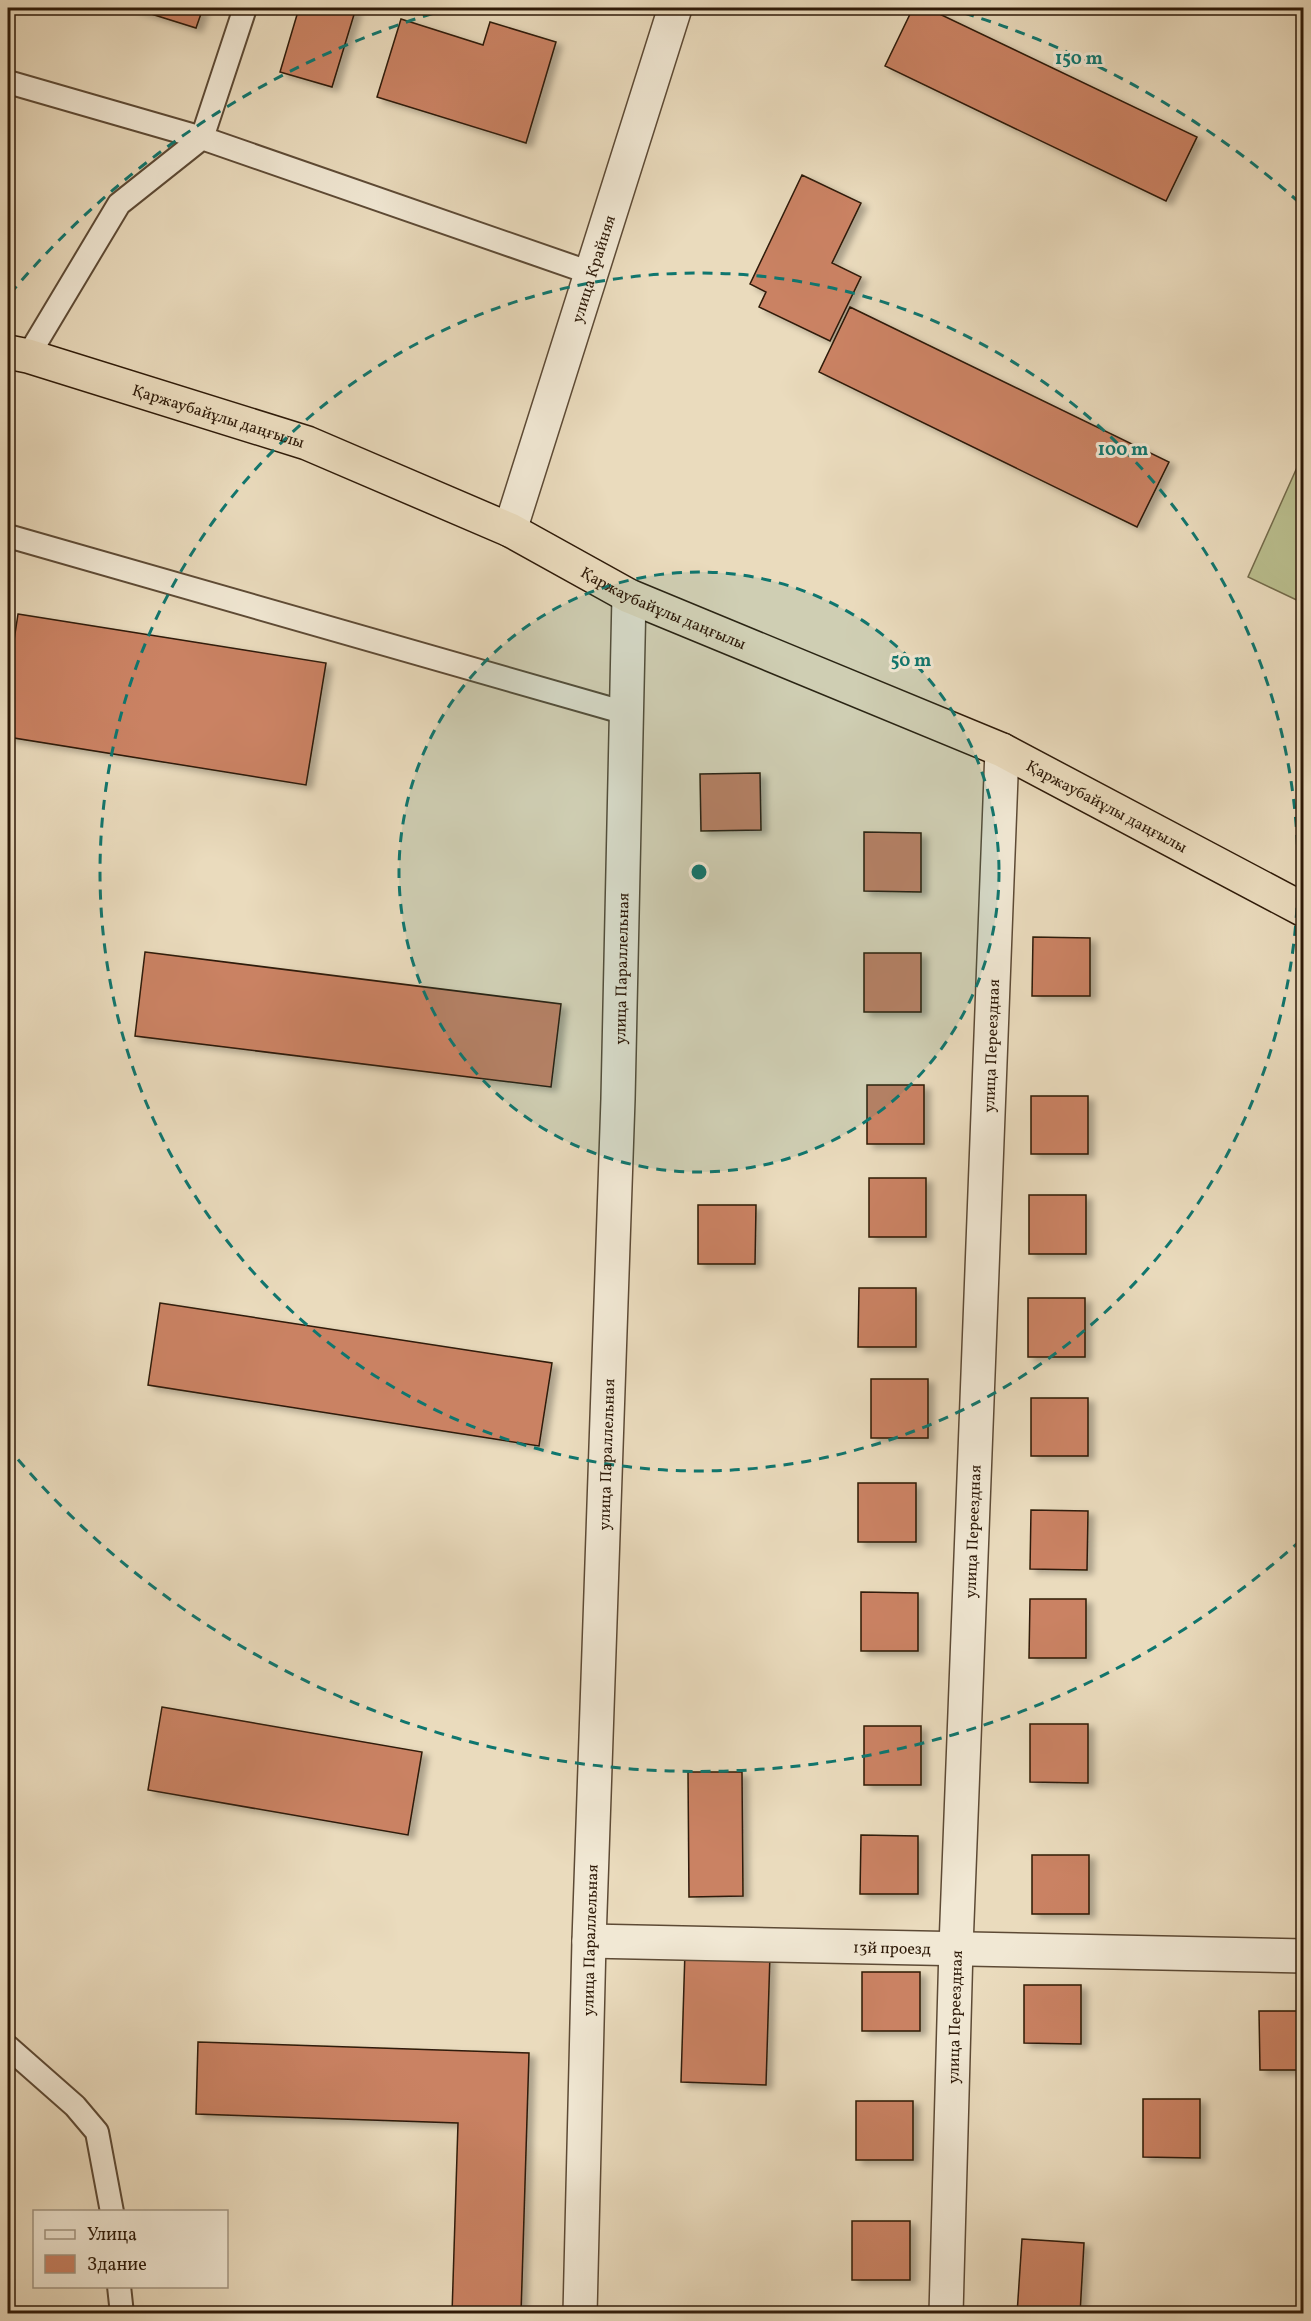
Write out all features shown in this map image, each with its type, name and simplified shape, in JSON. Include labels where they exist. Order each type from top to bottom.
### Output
[{"type":"highway","name":"Қаржаубайұлы даңғылы","points":[[18,354],[307,443],[510,530],[628,597],[1002,750],[1304,910]]},
{"type":"street","name":"улица Крайняя","points":[[510,530],[675,8]]},
{"type":"street","name":"улица Параллельная","points":[[580,2313],[617,1111],[628,597]]},
{"type":"street","name":"улица Переездная","points":[[946,2313],[956,1947],[1002,750]]},
{"type":"street","name":"13й проезд","points":[[590,1941],[1304,1956]]},
{"type":"lane","points":[[18,354],[119,204],[202,138],[245,8]]},
{"type":"lane","points":[[8,82],[202,138],[591,273]]},
{"type":"lane","points":[[8,536],[626,713]]},
{"type":"lane","points":[[8,2047],[75,2106],[97,2132],[112,2210]]},
{"type":"lane","points":[[119,2288],[122,2313]]},
{"type":"green space","points":[[1303,454],[1303,603],[1248,577]]},
{"type":"building","points":[[132,8],[203,8],[196,28]]},
{"type":"building","points":[[299,8],[356,8],[332,87],[280,72]]},
{"type":"building","points":[[913,8],[927,8],[1197,137],[1166,201],[885,66]]},
{"type":"building","points":[[401,19],[483,45],[490,22],[556,42],[526,143],[377,97]]},
{"type":"building","points":[[802,175],[861,203],[832,263],[861,277],[830,341],[759,307],[766,292],[750,284]]},
{"type":"building","points":[[850,307],[1169,462],[1137,527],[819,372]]},
{"type":"building","points":[[18,614],[326,663],[306,785],[8,737],[8,680]]},
{"type":"building","points":[[760,773],[761,830],[701,831],[700,774]]},
{"type":"building","points":[[864,832],[921,833],[921,892],[864,891]]},
{"type":"building","points":[[1033,937],[1090,938],[1090,996],[1032,996]]},
{"type":"building","points":[[145,952],[561,1004],[551,1087],[135,1036]]},
{"type":"building","points":[[864,953],[921,953],[921,1012],[864,1012]]},
{"type":"building","points":[[867,1085],[924,1085],[924,1144],[867,1144]]},
{"type":"building","points":[[1031,1096],[1088,1096],[1088,1154],[1031,1154]]},
{"type":"building","points":[[869,1178],[926,1178],[926,1237],[869,1237]]},
{"type":"building","points":[[1029,1195],[1086,1195],[1086,1254],[1029,1254]]},
{"type":"building","points":[[698,1205],[756,1205],[755,1264],[698,1264]]},
{"type":"building","points":[[859,1288],[916,1288],[916,1347],[858,1347]]},
{"type":"building","points":[[1028,1298],[1085,1298],[1085,1357],[1028,1357]]},
{"type":"building","points":[[160,1303],[552,1363],[539,1446],[148,1385]]},
{"type":"building","points":[[871,1379],[928,1379],[928,1438],[871,1438]]},
{"type":"building","points":[[1031,1398],[1088,1398],[1088,1456],[1031,1456]]},
{"type":"building","points":[[858,1483],[916,1483],[916,1542],[858,1542]]},
{"type":"building","points":[[1031,1510],[1088,1511],[1087,1570],[1030,1569]]},
{"type":"building","points":[[861,1592],[918,1593],[918,1651],[861,1651]]},
{"type":"building","points":[[1030,1599],[1086,1599],[1086,1658],[1029,1658]]},
{"type":"building","points":[[162,1707],[422,1752],[408,1835],[148,1790]]},
{"type":"building","points":[[1030,1724],[1088,1724],[1088,1783],[1030,1782]]},
{"type":"building","points":[[864,1726],[921,1726],[921,1785],[864,1785]]},
{"type":"building","points":[[688,1772],[742,1772],[743,1896],[689,1897]]},
{"type":"building","points":[[861,1835],[918,1836],[918,1894],[860,1894]]},
{"type":"building","points":[[1032,1855],[1089,1855],[1089,1914],[1032,1914]]},
{"type":"building","points":[[685,1951],[770,1954],[766,2085],[681,2082]]},
{"type":"building","points":[[862,1972],[920,1972],[920,2031],[862,2031]]},
{"type":"building","points":[[1024,1985],[1081,1985],[1081,2044],[1024,2043]]},
{"type":"building","points":[[1259,2011],[1304,2011],[1304,2070],[1260,2070]]},
{"type":"building","points":[[198,2042],[529,2053],[521,2314],[452,2314],[458,2123],[196,2114]]},
{"type":"building","points":[[1143,2099],[1200,2099],[1200,2158],[1143,2157]]},
{"type":"building","points":[[856,2101],[913,2101],[913,2160],[856,2160]]},
{"type":"building","points":[[852,2221],[910,2221],[910,2280],[852,2280]]},
{"type":"building","points":[[1022,2239],[1084,2243],[1080,2314],[1017,2314]]}]
